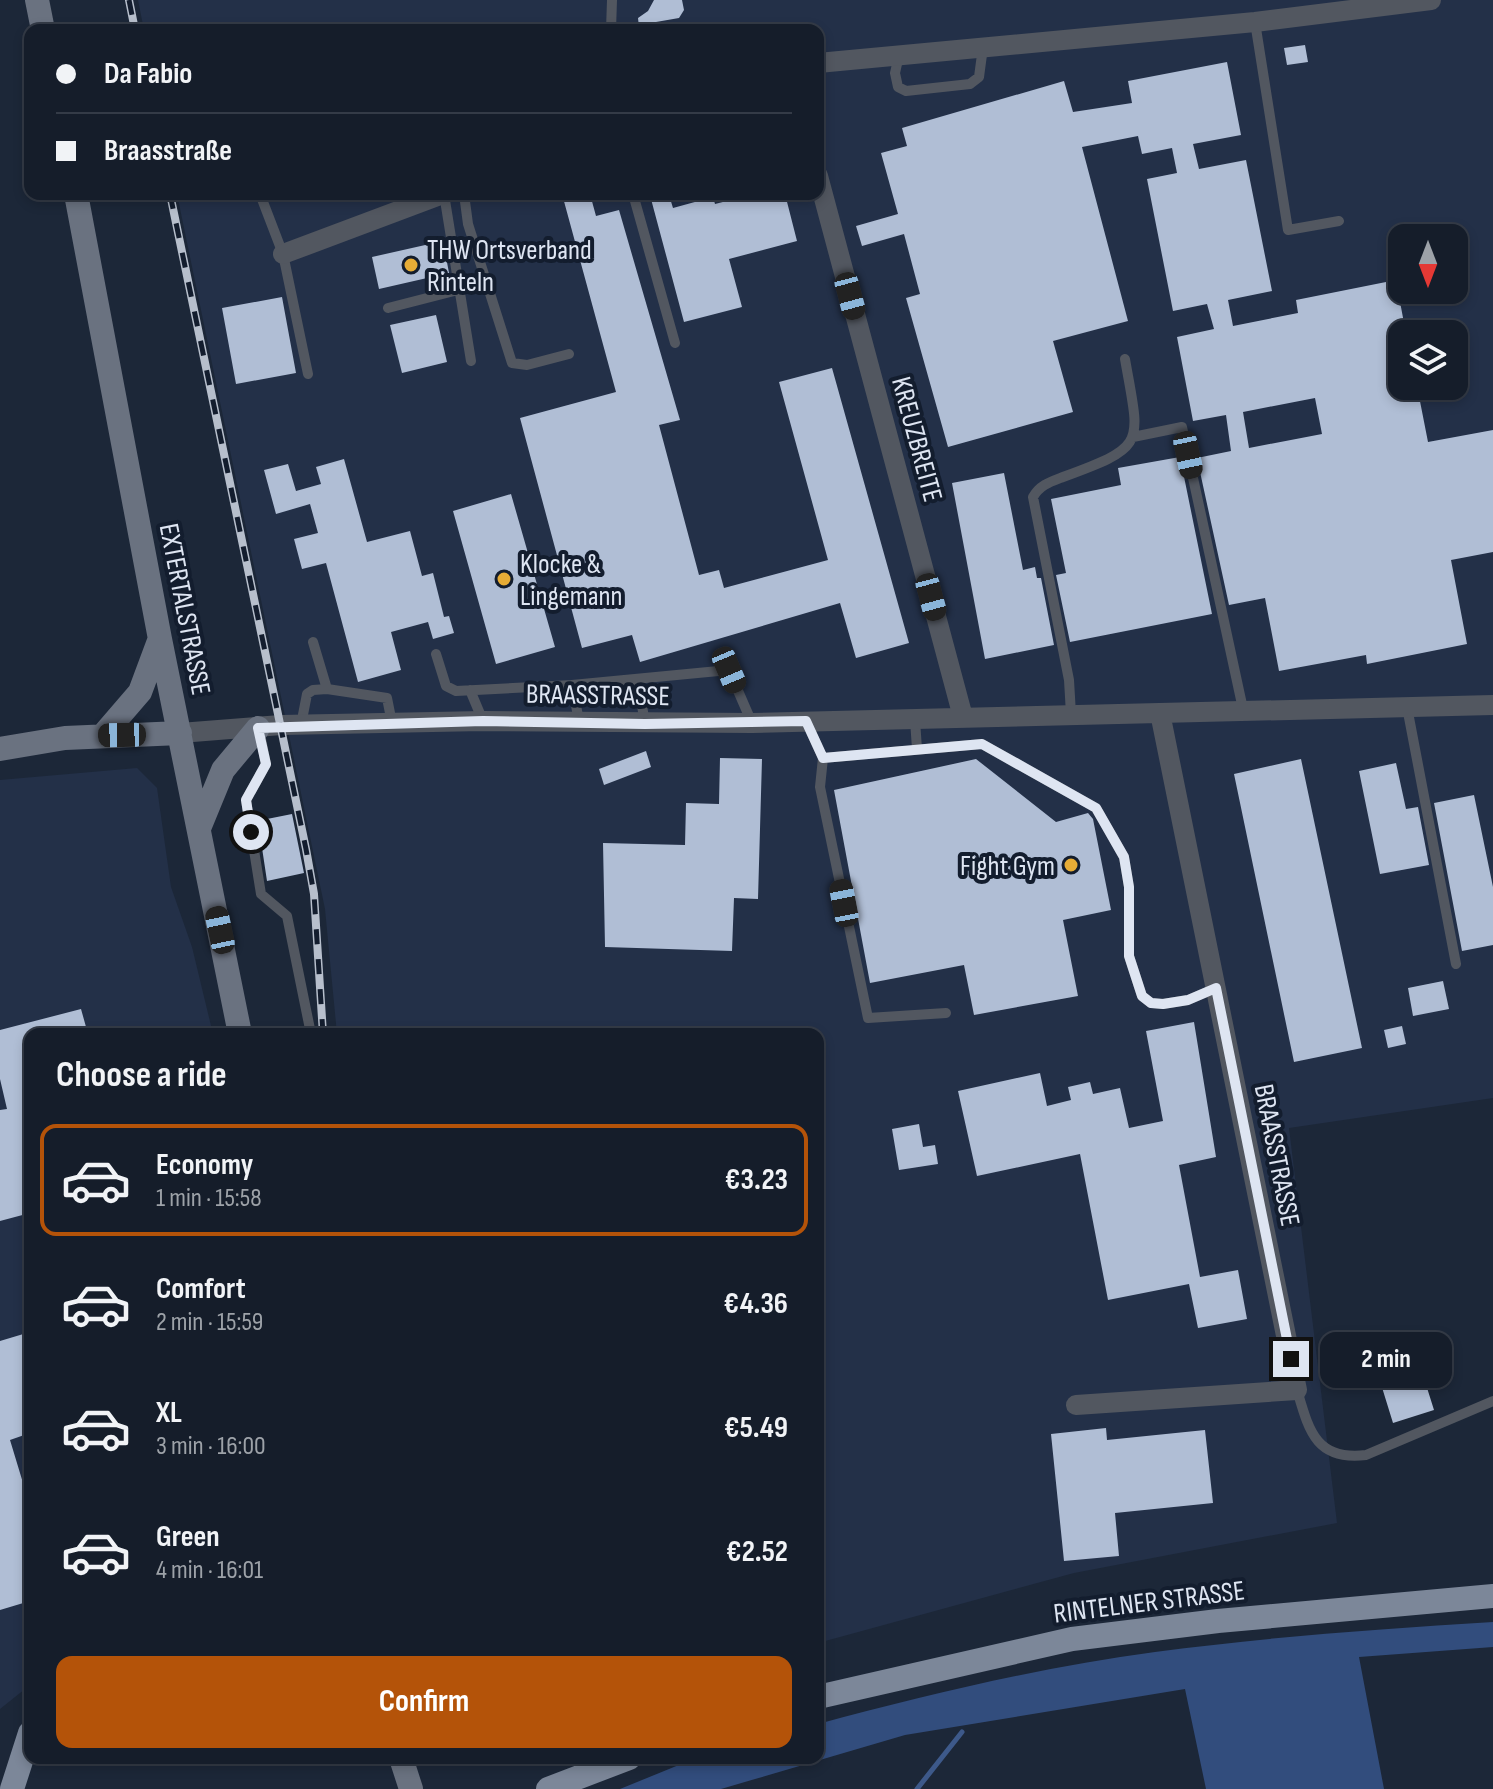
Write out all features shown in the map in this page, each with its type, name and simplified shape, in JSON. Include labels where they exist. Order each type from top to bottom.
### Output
[{"type":"main road","points":[[37,0],[42,24]]},
{"type":"main road","name":"EXTERTALSTRASSE","points":[[77,200],[160,639],[239,1028]]},
{"type":"main road","points":[[103,735],[140,692],[160,639]]},
{"type":"main road","points":[[199,828],[223,770],[258,728]]},
{"type":"main road","points":[[0,749],[103,735],[180,733]]},
{"type":"main road","name":"RINTELNER STRASSE","points":[[824,1696],[1072,1639],[1218,1621],[1493,1596]]},
{"type":"main road","points":[[12,1788],[24,1751]]},
{"type":"main road","points":[[403,1764],[411,1789]]},
{"type":"main road","points":[[548,1789],[613,1764]]},
{"type":"street","points":[[824,62],[1255,22],[1431,0]]},
{"type":"street","name":"KREUZBREITE","points":[[824,198],[963,717]]},
{"type":"street","points":[[283,254],[427,200]]},
{"type":"street","name":"BRAASSTRASSE","points":[[180,733],[301,725],[483,721],[752,723],[1493,705]]},
{"type":"street","name":"BRAASSTRASSE","points":[[1160,713],[1297,1390]]},
{"type":"street","points":[[1076,1405],[1297,1390]]},
{"type":"lane","points":[[611,24],[612,0]]},
{"type":"lane","points":[[1255,22],[1288,230],[1339,221]]},
{"type":"lane","points":[[899,55],[895,73],[898,87],[906,91],[970,84],[979,77],[983,47]]},
{"type":"lane","points":[[262,200],[283,254],[308,374]]},
{"type":"lane","points":[[444,200],[462,289],[471,361]]},
{"type":"lane","points":[[465,200],[468,224],[512,363],[527,365],[569,354]]},
{"type":"lane","points":[[635,200],[675,343]]},
{"type":"lane","points":[[388,308],[462,289]]},
{"type":"lane","points":[[1071,714],[1069,680],[1033,497],[1046,483],[1116,458],[1133,437],[1136,423],[1125,359]]},
{"type":"lane","points":[[1133,437],[1182,427],[1243,709]]},
{"type":"lane","points":[[313,642],[327,689]]},
{"type":"lane","points":[[436,654],[446,686],[456,691],[638,681],[729,670],[752,723]]},
{"type":"lane","points":[[638,681],[645,724]]},
{"type":"lane","points":[[572,685],[579,721]]},
{"type":"lane","points":[[301,725],[307,694],[327,689],[387,698],[392,723]]},
{"type":"lane","points":[[470,690],[483,721]]},
{"type":"lane","points":[[1407,705],[1456,964]]},
{"type":"lane","points":[[915,720],[917,749]]},
{"type":"lane","points":[[806,721],[823,758],[820,787],[868,1018],[946,1013]]},
{"type":"lane","points":[[258,728],[266,764],[246,800],[261,894],[287,916],[310,1028]]},
{"type":"lane","points":[[823,758],[982,744],[1096,808],[1124,857],[1129,887],[1129,956],[1142,996],[1151,1003],[1163,1004],[1188,1000],[1216,988]]},
{"type":"lane","points":[[1297,1390],[1306,1421],[1320,1445],[1336,1455],[1349,1457],[1366,1455],[1493,1401]]},
{"type":"shaded area","points":[[138,0],[1493,0],[1493,1098],[1289,1128],[1337,1523],[1074,1573],[824,1641],[824,1028],[336,1028],[325,909],[178,200],[824,200],[824,24],[143,24]]},
{"type":"shaded area","points":[[137,768],[157,788],[171,887],[192,947],[212,1028],[24,1028],[24,1690],[0,1709],[0,780]]},
{"type":"shaded area","points":[[1493,1622],[1493,1647],[1359,1657],[1384,1789],[1206,1789],[1185,1689],[905,1735],[824,1759],[824,1722],[944,1692],[1070,1665],[1155,1652]]},
{"type":"shaded area","points":[[681,1764],[806,1764],[721,1789],[620,1789]]},
{"type":"building","points":[[654,0],[682,0],[684,10],[679,18],[639,24],[638,18],[648,11]]},
{"type":"building","points":[[1305,45],[1308,62],[1287,65],[1284,48]]},
{"type":"building","points":[[1227,62],[1241,135],[1193,144],[1199,169],[1246,160],[1272,291],[1228,300],[1233,326],[1298,313],[1296,300],[1388,282],[1388,304],[1400,304],[1403,320],[1388,320],[1388,400],[1420,400],[1428,442],[1493,430],[1493,552],[1451,560],[1467,644],[1367,664],[1366,655],[1279,671],[1265,598],[1229,605],[1197,458],[1231,451],[1226,415],[1193,421],[1177,337],[1214,329],[1207,304],[1173,311],[1147,179],[1177,173],[1172,148],[1142,154],[1138,136],[1082,147],[1128,321],[1053,341],[1073,412],[948,447],[906,298],[920,294],[904,234],[862,246],[856,226],[898,214],[881,153],[907,146],[902,128],[1064,81],[1073,112],[1132,103],[1128,81]],"holes":[[[1315,398],[1322,434],[1249,448],[1243,412]]]},
{"type":"building","points":[[564,200],[592,200],[596,216],[619,210],[680,420],[659,425],[699,575],[719,570],[724,588],[828,560],[779,382],[832,368],[909,643],[856,658],[840,603],[640,662],[632,635],[582,648],[520,418],[616,392]]},
{"type":"building","points":[[651,200],[671,200],[673,208],[702,200],[714,200],[715,204],[731,200],[787,200],[797,241],[729,259],[742,307],[684,322]]},
{"type":"building","name":"THW Ortsverband Rinteln","points":[[443,241],[449,273],[379,289],[372,257]]},
{"type":"building","points":[[282,297],[296,373],[236,384],[222,308]]},
{"type":"building","points":[[436,315],[447,362],[402,373],[390,325]]},
{"type":"building","points":[[1180,457],[1212,614],[1070,642],[1056,575],[1066,573],[1051,499],[1121,485],[1118,468]]},
{"type":"building","points":[[344,459],[367,542],[410,531],[422,576],[433,573],[444,617],[449,616],[454,633],[433,639],[428,622],[391,632],[401,670],[358,682],[326,563],[302,569],[294,539],[318,533],[310,504],[276,514],[264,470],[288,464],[296,491],[321,484],[316,467]]},
{"type":"building","points":[[1004,473],[1023,570],[1035,567],[1037,578],[1041,578],[1054,645],[985,659],[952,483]]},
{"type":"building","points":[[511,494],[555,647],[496,664],[453,511]]},
{"type":"building","points":[[646,751],[651,767],[604,785],[599,769]]},
{"type":"building","points":[[720,758],[762,759],[758,899],[734,898],[732,951],[605,947],[603,843],[685,845],[686,803],[719,804]]},
{"type":"building","points":[[976,759],[1056,822],[1088,813],[1093,819],[1111,910],[1063,920],[1078,996],[974,1015],[964,965],[870,983],[834,790]]},
{"type":"building","points":[[1301,759],[1362,1048],[1294,1062],[1234,774]]},
{"type":"building","points":[[1396,763],[1406,809],[1418,807],[1429,865],[1380,874],[1359,771]]},
{"type":"building","points":[[1474,795],[1493,887],[1493,945],[1462,951],[1434,803]]},
{"type":"building","points":[[292,814],[304,873],[267,881],[259,828],[264,827],[262,820]]},
{"type":"building","points":[[1443,981],[1449,1009],[1413,1016],[1408,988]]},
{"type":"building","points":[[81,1009],[86,1028],[24,1028],[24,1215],[0,1221],[0,1110],[7,1109],[0,1079],[0,1030]]},
{"type":"building","points":[[1194,1022],[1216,1157],[1179,1165],[1200,1277],[1238,1270],[1247,1319],[1198,1328],[1189,1284],[1108,1300],[1080,1154],[977,1176],[958,1091],[1040,1073],[1047,1106],[1071,1100],[1068,1087],[1090,1082],[1093,1094],[1120,1088],[1129,1128],[1163,1121],[1146,1031]]},
{"type":"building","points":[[1402,1026],[1406,1044],[1388,1048],[1384,1030]]},
{"type":"building","points":[[919,1124],[923,1147],[935,1145],[938,1164],[899,1170],[892,1129]]},
{"type":"building","points":[[24,1334],[24,1435],[10,1440],[24,1486],[24,1603],[0,1610],[0,1341]]},
{"type":"building","points":[[1417,1356],[1434,1410],[1393,1423],[1376,1368]]},
{"type":"building","points":[[1106,1428],[1107,1440],[1205,1430],[1213,1503],[1115,1513],[1119,1556],[1064,1561],[1051,1434]]},
{"type":"waterway","points":[[917,1789],[962,1732]]},
{"type":"railway","points":[[129,0],[134,24]]},
{"type":"railway","points":[[171,200],[306,849],[314,894],[323,1028]]},
{"type":"place","name":"THW Ortsverband Rinteln","points":[[411,265]]},
{"type":"place","name":"Klocke & Lingemann","points":[[504,579]]},
{"type":"place","name":"Fight Gym","points":[[1071,865]]},
{"type":"route","points":[[251,832],[246,800],[266,764],[258,728],[281,725],[483,721],[645,724],[806,721],[823,758],[982,744],[1096,808],[1124,857],[1129,887],[1126,923],[1129,956],[1142,996],[1151,1003],[1163,1004],[1188,1000],[1216,988],[1291,1359]]}]
